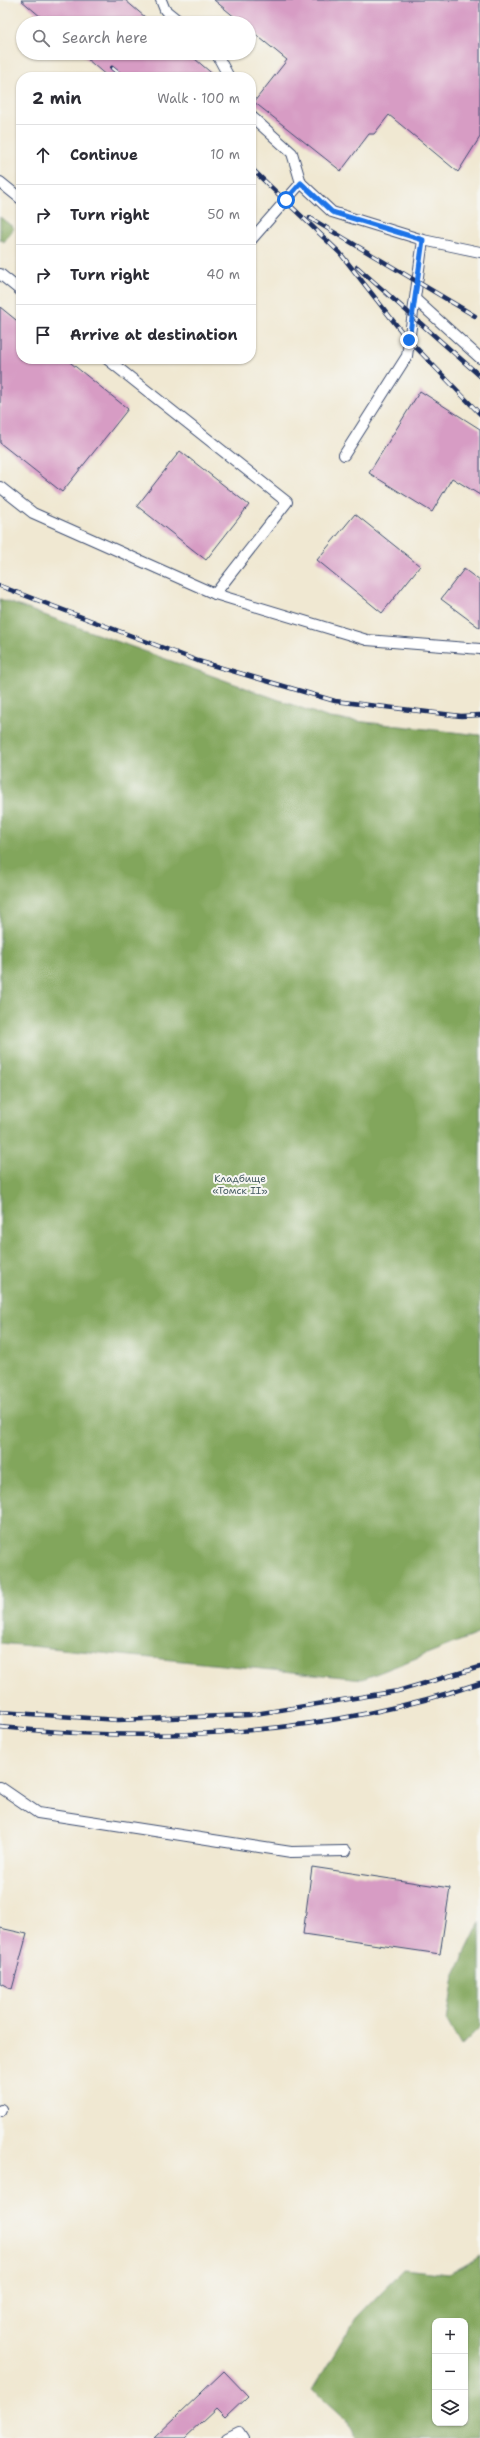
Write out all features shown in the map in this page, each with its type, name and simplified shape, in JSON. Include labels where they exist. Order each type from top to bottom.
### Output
[{"type":"lane","points":[[161,0],[165,10],[172,16]]},
{"type":"lane","points":[[220,60],[226,72]]},
{"type":"lane","points":[[256,121],[292,153],[301,183],[332,212],[423,240],[480,252]]},
{"type":"lane","points":[[0,182],[16,195]]},
{"type":"lane","points":[[256,234],[301,183]]},
{"type":"lane","points":[[344,455],[407,356],[423,240]]},
{"type":"lane","points":[[0,274],[16,287]]},
{"type":"lane","points":[[415,299],[480,358]]},
{"type":"lane","points":[[113,364],[287,502],[215,594]]},
{"type":"lane","points":[[0,487],[33,513],[215,594],[367,640],[480,648]]},
{"type":"lane","points":[[0,1787],[38,1813],[291,1852],[346,1851]]},
{"type":"lane","points":[[227,2438],[239,2432],[243,2438]]},
{"type":"green space","points":[[0,217],[14,228],[4,242],[0,239]]},
{"type":"green space","name":"Кладбище «Томск II»","points":[[0,599],[329,718],[480,735],[480,1633],[363,1679],[0,1643]]},
{"type":"green space","points":[[480,1922],[480,2027],[461,2046],[447,2021],[454,1976]]},
{"type":"green space","points":[[480,2257],[480,2438],[354,2438],[347,2420],[313,2389],[356,2318],[404,2269],[449,2274]]},
{"type":"building","points":[[21,0],[125,0],[144,16],[40,16]]},
{"type":"building","points":[[214,0],[480,0],[480,137],[458,172],[389,115],[374,134],[369,134],[341,171],[256,104],[256,99],[287,60],[256,35],[256,16],[233,16]]},
{"type":"building","points":[[88,60],[196,60],[210,72],[102,72]]},
{"type":"building","points":[[0,307],[16,320],[16,364],[72,364],[128,409],[62,492],[0,443]]},
{"type":"building","points":[[420,391],[480,429],[480,495],[452,478],[432,512],[369,473]]},
{"type":"building","points":[[180,451],[249,505],[206,560],[137,506]]},
{"type":"building","points":[[355,514],[420,566],[382,613],[317,560]]},
{"type":"building","points":[[464,569],[480,581],[480,628],[441,599]]},
{"type":"building","points":[[312,1867],[450,1888],[440,1954],[303,1934]]},
{"type":"building","points":[[0,1928],[27,1934],[12,1989],[0,1983]]},
{"type":"building","points":[[224,2371],[248,2396],[225,2418],[216,2409],[185,2438],[154,2438]]},
{"type":"railway","points":[[112,68],[117,72]]},
{"type":"railway","points":[[256,173],[340,253],[405,336],[480,414]]},
{"type":"railway","points":[[310,218],[475,316]]},
{"type":"railway","points":[[357,267],[480,376]]},
{"type":"railway","points":[[0,586],[198,661],[335,701],[461,716],[480,715]]},
{"type":"railway","points":[[0,1712],[118,1720],[249,1715],[398,1691],[480,1667]]},
{"type":"railway","points":[[0,1727],[121,1735],[243,1731],[303,1724],[363,1714],[422,1701],[480,1683]]},
{"type":"route","points":[[286,200],[301,183],[332,212],[423,240],[409,340]]}]
